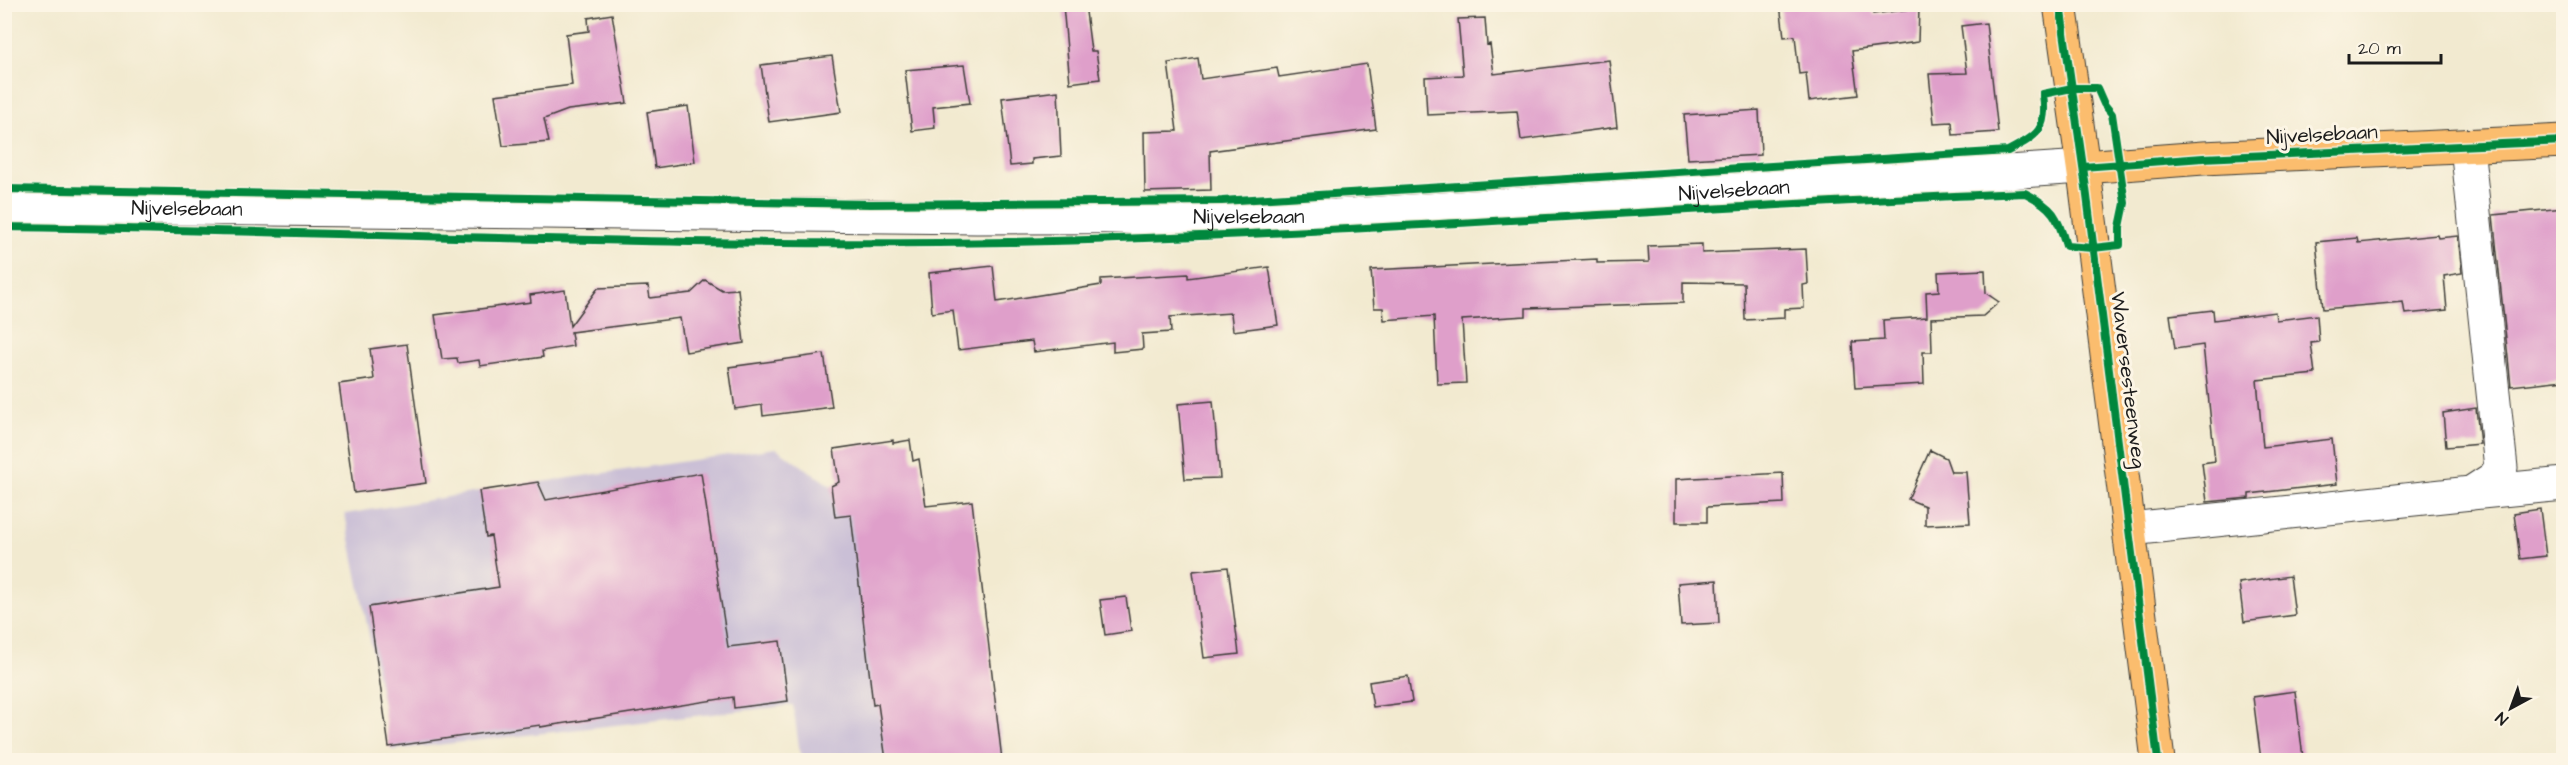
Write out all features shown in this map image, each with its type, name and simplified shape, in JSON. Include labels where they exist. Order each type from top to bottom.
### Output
[{"type":"main road","name":"Waversesteenweg","points":[[2060,4],[2130,529],[2158,760]]},
{"type":"main road","name":"Nijvelsebaan","points":[[2083,167],[2204,158],[2564,141]]},
{"type":"street","points":[[2468,146],[2501,468],[2494,478],[2471,493]]},
{"type":"street","name":"Nijvelsebaan","points":[[4,206],[977,217],[1336,216],[2083,167]]},
{"type":"street","points":[[2130,529],[2564,484]]},
{"type":"shaded area","points":[[776,448],[831,486],[871,482],[876,512],[972,501],[984,616],[1004,760],[801,760],[793,705],[392,750],[345,514],[508,487]]},
{"type":"building","points":[[1085,4],[1091,51],[1096,51],[1100,79],[1070,83],[1063,5]]},
{"type":"building","points":[[1780,4],[1872,4],[1873,14],[1919,8],[1918,42],[1852,51],[1858,95],[1809,101],[1806,73],[1799,74],[1795,36],[1784,37]]},
{"type":"building","points":[[612,14],[627,103],[568,110],[544,119],[549,142],[503,146],[495,95],[572,85],[566,34],[589,31],[588,18]]},
{"type":"building","points":[[1485,18],[1487,45],[1490,44],[1494,74],[1609,60],[1617,127],[1521,140],[1517,111],[1427,115],[1425,77],[1463,75],[1458,19]]},
{"type":"building","points":[[1986,23],[1998,132],[1953,135],[1952,122],[1934,123],[1929,74],[1967,73],[1961,26]]},
{"type":"building","points":[[832,56],[841,112],[769,122],[761,65]]},
{"type":"building","points":[[1198,58],[1201,79],[1277,68],[1279,77],[1367,64],[1376,129],[1210,151],[1211,190],[1145,192],[1144,132],[1177,131],[1168,63]]},
{"type":"building","points":[[964,65],[970,103],[933,107],[935,128],[912,131],[905,70]]},
{"type":"building","points":[[1058,91],[1061,156],[1032,159],[1032,164],[1010,166],[1002,98]]},
{"type":"building","points":[[688,106],[695,162],[655,168],[647,112]]},
{"type":"building","points":[[1759,110],[1761,155],[1688,159],[1684,115]]},
{"type":"building","points":[[2564,208],[2564,380],[2511,386],[2493,215]]},
{"type":"building","points":[[2437,235],[2438,238],[2458,236],[2462,273],[2444,276],[2447,310],[2405,314],[2403,302],[2323,309],[2316,242],[2357,238],[2358,243]]},
{"type":"building","points":[[1702,244],[1702,253],[1806,249],[1808,284],[1803,285],[1804,308],[1784,309],[1784,318],[1745,320],[1744,283],[1683,282],[1683,303],[1526,308],[1526,316],[1462,320],[1466,383],[1437,384],[1434,316],[1384,320],[1383,308],[1374,308],[1371,270],[1597,259],[1597,263],[1649,262],[1648,246]]},
{"type":"building","points":[[993,266],[997,302],[1101,285],[1101,279],[1188,274],[1188,278],[1269,267],[1278,325],[1233,331],[1231,313],[1170,317],[1171,332],[1142,334],[1143,349],[1113,352],[1113,342],[1034,352],[1032,341],[958,350],[953,310],[932,313],[929,273]]},
{"type":"building","points":[[1985,270],[1986,293],[1999,302],[1983,316],[1931,318],[1932,352],[1923,352],[1924,384],[1855,388],[1852,342],[1884,340],[1883,320],[1927,317],[1926,292],[1939,291],[1938,272]]},
{"type":"building","points":[[705,280],[722,290],[738,289],[744,343],[686,352],[680,318],[571,332],[573,346],[542,351],[543,357],[480,366],[479,360],[458,363],[457,358],[442,359],[435,315],[531,302],[530,295],[565,290],[570,326],[598,288],[648,286],[650,298],[691,293]]},
{"type":"building","points":[[2213,310],[2214,320],[2275,312],[2276,320],[2317,315],[2319,342],[2311,343],[2315,374],[2257,380],[2263,447],[2332,439],[2337,484],[2249,494],[2249,498],[2207,502],[2202,463],[2215,461],[2203,345],[2175,349],[2170,315]]},
{"type":"building","points":[[407,344],[426,483],[354,493],[339,384],[374,379],[370,349]]},
{"type":"building","points":[[824,354],[832,407],[763,416],[762,405],[735,409],[729,367]]},
{"type":"building","points":[[1213,401],[1220,478],[1185,479],[1178,404]]},
{"type":"building","points":[[2476,408],[2480,444],[2446,447],[2443,413]]},
{"type":"building","points":[[893,440],[893,443],[910,440],[913,461],[919,459],[926,506],[972,501],[1002,760],[886,760],[878,704],[873,705],[851,515],[835,517],[831,486],[839,482],[834,449]]},
{"type":"building","points":[[1930,450],[1946,458],[1951,472],[1966,472],[1970,523],[1925,525],[1925,506],[1908,499]]},
{"type":"building","points":[[701,473],[728,647],[780,641],[788,701],[734,708],[733,697],[540,727],[540,725],[389,747],[369,607],[499,587],[491,536],[486,537],[479,491],[538,482],[546,500]]},
{"type":"building","points":[[1783,473],[1784,503],[1707,507],[1707,522],[1676,522],[1676,479]]},
{"type":"building","points":[[2540,509],[2546,556],[2520,559],[2514,513]]},
{"type":"building","points":[[1228,567],[1239,654],[1204,658],[1193,571]]},
{"type":"building","points":[[2290,576],[2295,615],[2244,622],[2239,583]]},
{"type":"building","points":[[1717,580],[1719,623],[1681,625],[1678,583]]},
{"type":"building","points":[[1126,597],[1131,631],[1105,635],[1100,600]]},
{"type":"building","points":[[1408,676],[1412,702],[1373,707],[1369,682]]},
{"type":"building","points":[[2295,691],[2303,758],[2261,760],[2253,697]]},
{"type":"cycle path","points":[[2060,4],[2086,188],[2158,760]]},
{"type":"cycle path","points":[[4,189],[871,204],[1222,201],[2008,151],[2039,130],[2044,116],[2043,94],[2072,88],[2097,88],[2104,104],[2112,114],[2125,203],[2120,227],[2120,245],[2093,248],[2066,246],[2053,214],[2042,203],[2025,193],[1391,227],[1010,242],[759,243],[4,227]]},
{"type":"cycle path","points":[[2083,167],[2203,158],[2564,141]]}]
